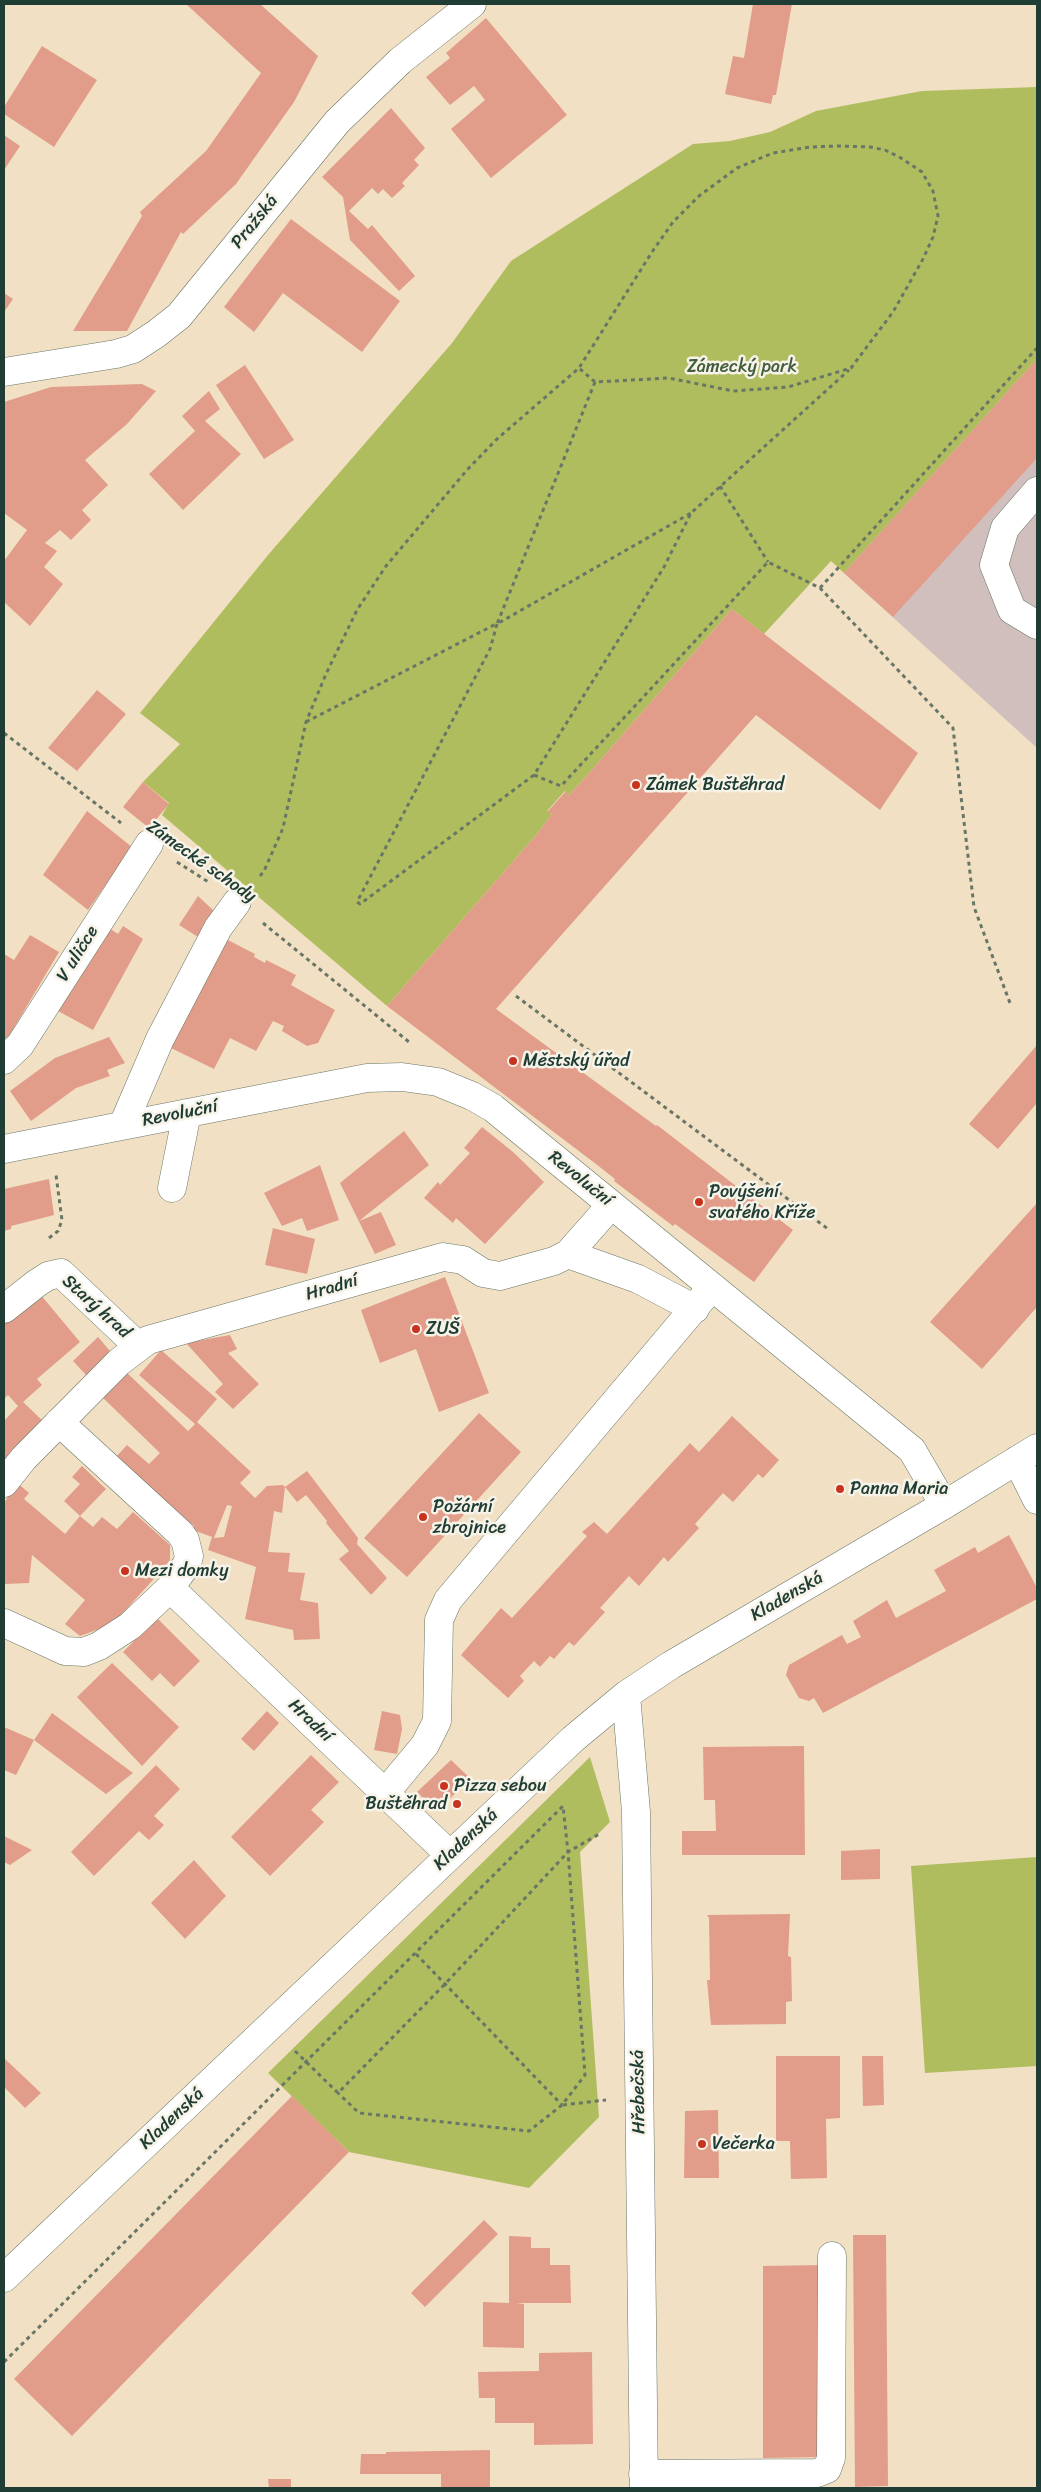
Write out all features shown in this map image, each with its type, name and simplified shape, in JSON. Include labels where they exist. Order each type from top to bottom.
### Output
[{"type":"street","name":"Pražská","points":[[4,372],[116,354],[133,349],[179,316],[337,122],[400,61],[472,4]]},
{"type":"street","points":[[1037,491],[1005,528],[994,565],[1012,610],[1037,625]]},
{"type":"street","name":"V uličce","points":[[4,1060],[20,1045],[149,844]]},
{"type":"street","name":"Revoluční","points":[[123,1125],[165,1031],[218,928],[237,902]]},
{"type":"street","name":"Revoluční","points":[[4,1149],[367,1078],[402,1077],[438,1082],[472,1096],[493,1108],[912,1450],[944,1505]]},
{"type":"street","points":[[172,1188],[187,1113]]},
{"type":"street","name":"Hradní","points":[[4,1483],[59,1422],[119,1362],[138,1346],[159,1336],[443,1257],[463,1260],[483,1273],[500,1276],[568,1254],[611,1204]]},
{"type":"street","points":[[568,1254],[638,1279],[695,1309]]},
{"type":"street","name":"Starý hrad","points":[[4,1309],[48,1276],[61,1273],[138,1346]]},
{"type":"street","points":[[385,1793],[425,1745],[437,1721],[440,1620],[448,1600],[695,1309],[712,1286]]},
{"type":"street","points":[[4,1624],[65,1651],[84,1652],[99,1646],[130,1626],[170,1588],[187,1564],[189,1556],[185,1540],[59,1422]]},
{"type":"street","points":[[1027,1454],[1037,1500]]},
{"type":"street","name":"Kladenská","points":[[4,2278],[573,1739],[626,1695],[671,1665],[944,1505],[1027,1454]]},
{"type":"street","name":"Hradní","points":[[170,1588],[450,1855]]},
{"type":"street","name":"Hřebečská","points":[[626,1695],[636,1812],[644,2481]]},
{"type":"street","points":[[644,2481],[817,2473],[827,2469],[832,2458],[832,2256]]},
{"type":"path","points":[[237,902],[264,872],[275,848],[283,828],[306,722],[340,642],[357,610],[386,566],[467,470],[497,439],[579,368],[652,252],[674,222],[699,196],[737,168],[773,152],[810,147],[838,146],[885,150],[922,172],[933,191],[938,216],[933,237],[893,312],[851,368],[691,513],[496,624],[306,722]]},
{"type":"path","points":[[820,588],[1037,348]]},
{"type":"path","points":[[579,368],[595,382],[668,378],[733,391],[761,390],[796,385],[851,368]]},
{"type":"path","points":[[595,382],[496,624],[490,649],[357,902],[360,904],[534,775],[664,567],[691,513]]},
{"type":"path","points":[[720,486],[768,562],[820,588],[953,728],[974,907],[1010,1003]]},
{"type":"path","points":[[534,775],[561,786],[768,562]]},
{"type":"path","name":"Zámecké schody","points":[[4,733],[149,844],[237,902],[380,1018]]},
{"type":"path","points":[[516,996],[828,1229]]},
{"type":"path","points":[[44,1242],[58,1231],[62,1220],[55,1170]]},
{"type":"path","points":[[4,2362],[306,2061],[416,1954],[563,1806],[585,2075],[562,2105],[529,2132],[358,2113],[306,2061],[270,2026]]},
{"type":"path","points":[[338,2093],[445,1984],[568,1852],[636,1812]]},
{"type":"path","points":[[416,1954],[562,2105]]},
{"type":"path","points":[[562,2105],[639,2094]]},
{"type":"shaded area","points":[[1037,359],[1037,748],[844,573]]},
{"type":"green space","name":"Zámecký park","points":[[1037,87],[1037,359],[844,573],[831,561],[764,634],[732,609],[584,779],[568,796],[565,791],[547,811],[552,814],[537,834],[387,1006],[162,815],[169,803],[143,782],[180,744],[140,713],[268,555],[452,343],[511,261],[693,144],[730,141],[770,132],[816,111],[922,91]]},
{"type":"green space","points":[[590,1757],[610,1822],[580,1852],[599,2117],[529,2188],[349,2152],[268,2073]]},
{"type":"green space","points":[[1037,1857],[1037,2066],[925,2073],[911,1866]]},
{"type":"building","points":[[186,4],[260,4],[318,56],[294,102],[236,184],[183,234],[181,232],[127,331],[73,331],[142,216],[140,212],[206,151],[261,73]]},
{"type":"building","points":[[753,4],[792,4],[776,95],[773,95],[771,104],[725,94],[733,56],[744,58]]},
{"type":"building","points":[[486,18],[567,115],[491,178],[451,129],[485,100],[474,86],[450,105],[426,77],[450,58],[446,53]]},
{"type":"building","points":[[42,46],[97,80],[54,147],[4,114],[4,107]]},
{"type":"building","points":[[391,108],[425,148],[414,160],[419,165],[402,183],[405,186],[392,198],[383,189],[378,194],[372,188],[349,211],[368,229],[372,225],[415,276],[399,291],[350,240],[343,197],[322,177]]},
{"type":"building","points":[[4,135],[20,146],[4,170]]},
{"type":"building","points":[[291,219],[400,301],[362,352],[283,293],[254,332],[224,307]]},
{"type":"building","points":[[4,293],[13,299],[4,312]]},
{"type":"building","points":[[1037,359],[1037,458],[893,617],[844,573]]},
{"type":"building","points":[[245,365],[294,440],[264,459],[216,385]]},
{"type":"building","points":[[142,384],[156,391],[127,424],[85,460],[108,485],[82,510],[91,520],[71,540],[60,530],[45,543],[57,551],[44,567],[63,584],[30,626],[4,602],[4,561],[27,530],[4,513],[4,402],[51,387]]},
{"type":"building","points":[[209,391],[220,409],[205,421],[241,454],[183,510],[149,474],[195,431],[182,416]]},
{"type":"building","points":[[732,609],[918,753],[880,810],[756,715],[496,1009],[657,1125],[793,1230],[754,1282],[675,1224],[673,1226],[614,1181],[615,1179],[596,1164],[387,1006],[537,834],[552,814],[547,812],[566,791],[568,796],[584,779]]},
{"type":"building","points":[[97,690],[126,714],[77,771],[48,748]]},
{"type":"building","points":[[143,782],[169,804],[149,828],[123,807]]},
{"type":"building","points":[[87,811],[132,847],[88,910],[43,875]]},
{"type":"building","points":[[198,896],[214,911],[198,937],[179,925]]},
{"type":"building","points":[[106,926],[118,934],[123,926],[143,939],[93,1030],[58,1011]]},
{"type":"building","points":[[30,935],[59,952],[6,1041],[4,1039],[4,954],[14,960]]},
{"type":"building","points":[[226,939],[255,954],[254,957],[265,963],[266,960],[296,975],[291,985],[335,1010],[318,1043],[307,1046],[282,1031],[284,1026],[273,1021],[256,1051],[230,1038],[214,1069],[171,1048]]},
{"type":"building","points":[[109,1037],[125,1063],[107,1070],[110,1076],[76,1088],[31,1121],[10,1091],[55,1058]]},
{"type":"building","points":[[1037,1045],[1037,1103],[998,1149],[969,1124]]},
{"type":"building","points":[[482,1127],[513,1152],[544,1182],[485,1244],[456,1218],[453,1223],[424,1198],[438,1182],[440,1185],[470,1153],[464,1148]]},
{"type":"building","points":[[404,1131],[429,1165],[359,1221],[381,1212],[396,1245],[375,1254],[340,1183]]},
{"type":"building","points":[[320,1165],[339,1220],[307,1231],[302,1218],[282,1226],[264,1193]]},
{"type":"building","points":[[49,1179],[54,1215],[11,1226],[11,1229],[4,1231],[4,1189]]},
{"type":"building","points":[[1037,1203],[1037,1307],[982,1369],[930,1322]]},
{"type":"building","points":[[273,1228],[315,1239],[307,1274],[265,1265]]},
{"type":"building","name":"ZUŠ","points":[[445,1277],[489,1393],[439,1412],[416,1349],[380,1363],[361,1310]]},
{"type":"building","points":[[40,1294],[80,1342],[37,1379],[42,1385],[23,1402],[45,1423],[4,1464],[4,1421],[18,1406],[8,1395],[4,1399],[4,1324]]},
{"type":"building","points":[[230,1335],[237,1349],[228,1353],[259,1384],[233,1409],[215,1392],[223,1384],[186,1343]]},
{"type":"building","points":[[98,1337],[110,1351],[87,1376],[73,1361]]},
{"type":"building","points":[[161,1350],[217,1399],[197,1422],[251,1472],[240,1483],[255,1498],[267,1486],[283,1485],[285,1487],[282,1513],[274,1511],[268,1552],[290,1553],[288,1572],[305,1573],[300,1600],[318,1603],[320,1639],[294,1640],[293,1630],[245,1619],[256,1567],[208,1550],[212,1537],[193,1530],[194,1526],[114,1459],[127,1445],[149,1464],[160,1453],[100,1395],[124,1370],[188,1431],[195,1424],[139,1375]],"holes":[[[227,1505],[232,1506],[224,1537],[214,1538]]]},
{"type":"building","name":"Požární zbrojnice","points":[[479,1413],[521,1452],[407,1577],[364,1538]]},
{"type":"building","points":[[732,1416],[779,1460],[763,1478],[758,1474],[733,1502],[723,1493],[695,1524],[699,1528],[668,1562],[664,1557],[639,1586],[629,1576],[600,1608],[605,1612],[574,1646],[569,1642],[554,1659],[550,1656],[540,1667],[534,1661],[520,1676],[524,1681],[508,1698],[461,1655],[501,1608],[512,1618],[587,1536],[582,1532],[594,1522],[607,1534],[690,1443],[699,1452]]},
{"type":"building","points":[[82,1466],[106,1489],[80,1516],[64,1501],[80,1484],[72,1477]]},
{"type":"building","points":[[307,1471],[358,1538],[357,1544],[387,1578],[371,1595],[339,1559],[349,1551],[326,1523],[327,1521],[306,1495],[297,1502],[285,1487]]},
{"type":"building","points":[[15,1481],[29,1493],[24,1499],[65,1534],[80,1516],[93,1527],[102,1517],[117,1529],[133,1512],[170,1545],[170,1561],[113,1624],[80,1636],[65,1624],[85,1600],[32,1555],[29,1583],[4,1584],[4,1504]]},
{"type":"building","points":[[1009,1535],[1037,1588],[1037,1599],[823,1713],[814,1698],[809,1701],[799,1698],[786,1675],[789,1665],[842,1635],[847,1644],[861,1637],[853,1621],[887,1600],[896,1618],[946,1591],[934,1570],[975,1547],[978,1553]]},
{"type":"building","points":[[157,1618],[200,1661],[174,1687],[160,1673],[152,1681],[123,1652]]},
{"type":"building","points":[[112,1663],[179,1727],[142,1766],[77,1697]]},
{"type":"building","points":[[267,1711],[279,1723],[254,1751],[241,1739]]},
{"type":"building","points":[[382,1711],[400,1715],[402,1729],[397,1754],[374,1750]]},
{"type":"building","points":[[52,1713],[133,1773],[106,1794],[34,1740]]},
{"type":"building","points":[[4,1727],[34,1740],[16,1775],[4,1770]]},
{"type":"building","points":[[804,1746],[805,1855],[682,1855],[682,1831],[716,1831],[715,1800],[704,1800],[703,1747]]},
{"type":"building","points":[[311,1755],[339,1782],[311,1810],[324,1822],[270,1876],[231,1837]]},
{"type":"building","name":"Pizza sebou","points":[[451,1760],[471,1779],[436,1811],[417,1792]]},
{"type":"building","points":[[156,1765],[180,1789],[154,1816],[164,1825],[149,1840],[139,1831],[94,1876],[71,1852]]},
{"type":"building","points":[[4,1836],[32,1850],[10,1865],[4,1862]]},
{"type":"building","points":[[880,1849],[880,1879],[841,1880],[841,1851]]},
{"type":"building","points":[[194,1860],[226,1896],[185,1939],[151,1903]]},
{"type":"building","points":[[790,1914],[788,1956],[791,1957],[792,2001],[786,2002],[786,2024],[711,2025],[707,1980],[710,1980],[709,1918],[707,1915]]},
{"type":"building","points":[[776,2056],[840,2056],[840,2118],[826,2119],[827,2178],[791,2179],[790,2141],[776,2141]]},
{"type":"building","points":[[862,2056],[883,2056],[884,2105],[863,2106]]},
{"type":"building","points":[[4,2058],[41,2093],[25,2108],[4,2087]]},
{"type":"building","points":[[292,2096],[349,2152],[72,2436],[14,2379]]},
{"type":"building","name":"Večerka","points":[[718,2110],[719,2178],[684,2178],[685,2111]]},
{"type":"building","points":[[484,2220],[498,2234],[425,2307],[411,2293]]},
{"type":"building","points":[[853,2235],[886,2235],[888,2486],[855,2487]]},
{"type":"building","points":[[509,2236],[531,2237],[531,2248],[550,2248],[550,2265],[570,2265],[571,2303],[516,2303],[524,2304],[524,2348],[483,2347],[483,2302],[509,2303]]},
{"type":"building","points":[[822,2265],[822,2457],[763,2458],[763,2266]]},
{"type":"building","points":[[592,2352],[593,2444],[534,2445],[534,2423],[495,2423],[495,2398],[479,2398],[478,2372],[539,2371],[539,2353]]},
{"type":"building","points":[[490,2450],[490,2488],[441,2488],[441,2474],[360,2474],[361,2454]]},
{"type":"building","points":[[268,2479],[291,2479],[291,2488],[269,2488]]},
{"type":"place","name":"Zámek Buštěhrad","points":[[636,785]]},
{"type":"place","name":"Městský úřad","points":[[513,1061]]},
{"type":"place","name":"Povýšení svatého Kříže","points":[[699,1202]]},
{"type":"place","name":"ZUŠ","points":[[416,1329]]},
{"type":"place","name":"Panna Maria","points":[[840,1489]]},
{"type":"place","name":"Požární zbrojnice","points":[[423,1517]]},
{"type":"place","name":"Mezi domky","points":[[125,1571]]},
{"type":"place","name":"Pizza sebou","points":[[444,1786]]},
{"type":"place","name":"Buštěhrad","points":[[457,1804]]},
{"type":"place","name":"Večerka","points":[[702,2144]]}]
